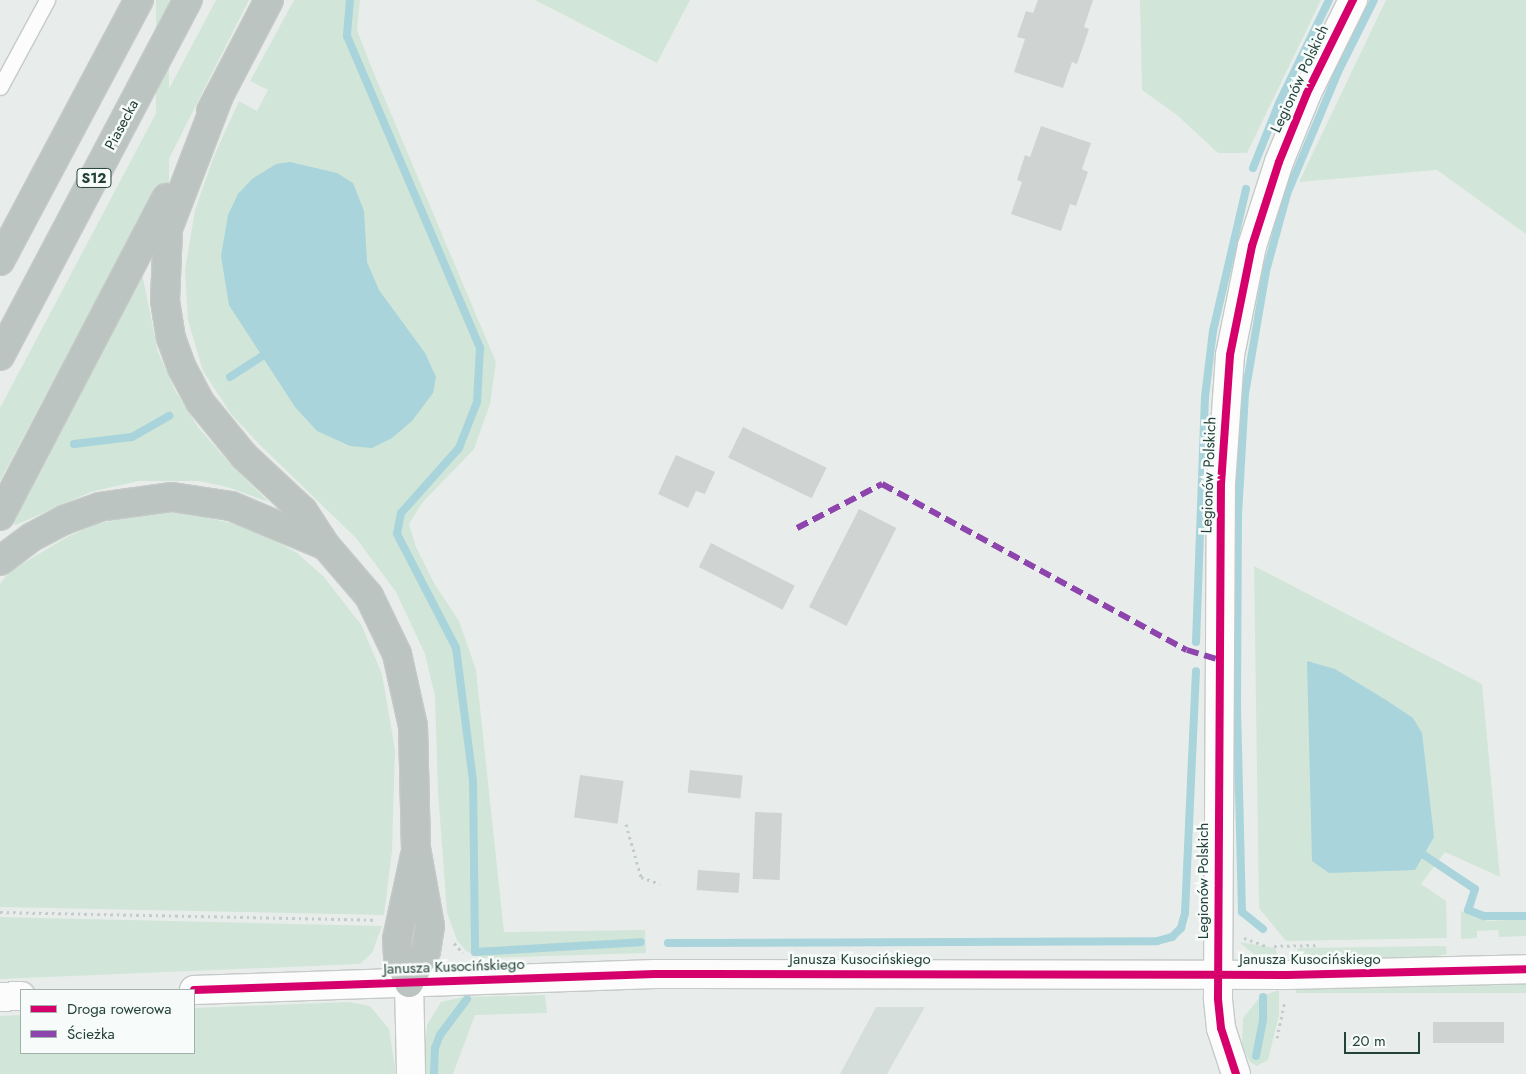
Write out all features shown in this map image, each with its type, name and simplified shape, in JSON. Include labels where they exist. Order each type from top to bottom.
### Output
[{"type":"highway","name":"S12","points":[[0,260],[139,0]]},
{"type":"highway","name":"Piasecka","points":[[0,356],[188,0]]},
{"type":"highway","points":[[0,516],[269,0]]},
{"type":"highway","points":[[219,96],[168,229],[165,294],[170,338],[182,368],[222,432],[303,511],[326,546],[369,596],[384,622],[405,676],[416,757],[416,848],[430,926],[426,951],[409,983]]},
{"type":"highway","points":[[0,243],[34,197]]},
{"type":"highway","points":[[0,561],[32,537],[72,517],[134,500],[172,497],[230,506],[326,546]]},
{"type":"highway","points":[[409,983],[398,956],[398,922],[416,848]]},
{"type":"street","name":"Legionów Polskich","points":[[1236,1074],[1222,1028],[1218,974],[1221,475],[1230,355],[1252,246],[1279,162],[1307,93],[1353,0]]},
{"type":"street","name":"Janusza Kusocińskiego","points":[[195,990],[665,974],[1218,974],[1526,969]]},
{"type":"street","points":[[409,983],[411,1074]]},
{"type":"street","points":[[0,997],[20,996]]},
{"type":"lane","points":[[0,87],[47,0]]},
{"type":"path","points":[[626,824],[641,877],[660,884]]},
{"type":"path","points":[[0,912],[398,922]]},
{"type":"path","points":[[430,926],[448,926],[458,948],[468,958]]},
{"type":"path","points":[[1218,934],[1234,934],[1264,946],[1327,945]]},
{"type":"shaded area","points":[[876,1007],[925,1007],[887,1074],[840,1074]]},
{"type":"green space","points":[[156,0],[169,0],[169,332],[156,332]]},
{"type":"green space","points":[[216,0],[249,0],[129,238],[0,481],[0,408]]},
{"type":"green space","points":[[294,0],[360,0],[357,30],[496,362],[490,404],[474,449],[422,503],[409,524],[416,547],[434,583],[459,621],[476,670],[504,932],[645,930],[646,953],[482,958],[466,951],[457,940],[447,913],[438,792],[435,696],[425,654],[396,592],[356,538],[260,445],[231,414],[203,371],[188,320],[185,270],[195,210],[214,156],[239,101],[257,111],[268,90],[250,81]]},
{"type":"green space","points":[[535,0],[690,0],[657,63]]},
{"type":"green space","points":[[1140,0],[1321,0],[1247,153],[1218,153],[1177,115],[1142,90]]},
{"type":"green space","points":[[1386,0],[1526,0],[1526,234],[1437,170],[1299,182]]},
{"type":"green space","points":[[142,273],[158,352],[176,392],[198,427],[232,466],[269,502],[227,487],[199,481],[138,481],[91,492],[16,525],[11,522]]},
{"type":"green space","points":[[150,513],[186,513],[253,528],[297,553],[324,577],[362,626],[382,674],[395,750],[392,851],[384,915],[0,907],[0,584],[10,571],[69,536],[96,524]]},
{"type":"green space","points":[[1254,566],[1482,684],[1500,877],[1445,852],[1421,884],[1446,901],[1447,938],[1286,941],[1259,908]]},
{"type":"green space","points":[[1461,911],[1488,921],[1526,919],[1526,936],[1499,937],[1498,930],[1477,931],[1477,938],[1461,939]]},
{"type":"green space","points":[[0,917],[382,926],[372,953],[360,964],[0,979]]},
{"type":"green space","points":[[1239,942],[1275,948],[1279,961],[1256,956]]},
{"type":"green space","points":[[1446,946],[1447,954],[1423,959],[1295,960],[1298,948]]},
{"type":"green space","points":[[1296,984],[1526,984],[1526,993],[1296,993]]},
{"type":"green space","points":[[1279,990],[1279,1015],[1268,1060],[1257,1066],[1250,1062],[1242,1046],[1243,1018],[1260,997]]},
{"type":"green space","points":[[545,995],[547,1013],[475,1015],[453,1074],[424,1074],[427,1025],[441,1002],[463,997]]},
{"type":"green space","points":[[349,1002],[370,1006],[389,1029],[396,1074],[0,1074],[0,1016],[20,1015],[20,1054],[195,1054],[195,1008]]},
{"type":"water","points":[[290,162],[337,173],[353,183],[364,211],[367,262],[379,290],[425,353],[436,377],[433,393],[412,421],[392,438],[372,448],[350,446],[317,431],[295,407],[229,305],[221,256],[228,215],[238,194],[252,179],[276,164]]},
{"type":"water","points":[[1307,661],[1335,669],[1386,700],[1413,718],[1422,733],[1434,837],[1415,870],[1329,873],[1312,861]]},
{"type":"building","points":[[1038,0],[1093,0],[1084,27],[1089,29],[1077,64],[1072,62],[1063,88],[1014,72],[1025,39],[1017,37],[1026,11],[1033,13]]},
{"type":"building","points":[[1041,126],[1091,143],[1082,169],[1088,172],[1076,206],[1070,204],[1061,231],[1011,214],[1022,182],[1017,180],[1025,155],[1030,157]]},
{"type":"building","points":[[743,427],[827,468],[812,498],[728,458]]},
{"type":"building","points":[[676,455],[715,472],[705,494],[696,491],[688,508],[658,494]]},
{"type":"building","points":[[859,509],[896,528],[846,626],[809,607]]},
{"type":"building","points":[[711,543],[795,586],[782,610],[699,567]]},
{"type":"building","points":[[690,770],[743,776],[740,798],[688,793]]},
{"type":"building","points":[[580,775],[624,781],[618,824],[574,818]]},
{"type":"building","points":[[755,812],[782,813],[780,880],[753,879]]},
{"type":"building","points":[[698,870],[740,873],[739,893],[697,890]]},
{"type":"building","points":[[1433,1022],[1504,1022],[1504,1043],[1433,1043]]},
{"type":"waterway","points":[[350,0],[347,36],[480,348],[477,402],[459,448],[401,513],[397,534],[456,648],[473,781],[475,952],[641,942]]},
{"type":"waterway","points":[[1253,168],[1279,103],[1329,0]]},
{"type":"waterway","points":[[1263,929],[1242,912],[1237,704],[1238,515],[1245,394],[1266,271],[1287,194],[1338,72],[1374,0]]},
{"type":"waterway","points":[[1196,642],[1205,397],[1213,331],[1246,189]]},
{"type":"waterway","points":[[230,377],[262,356]]},
{"type":"waterway","points":[[74,444],[132,437],[169,416]]},
{"type":"waterway","points":[[668,943],[1157,941],[1172,937],[1181,928],[1185,913],[1196,671]]},
{"type":"waterway","points":[[1424,855],[1475,889],[1468,910],[1484,916],[1526,916]]},
{"type":"waterway","points":[[1256,1056],[1263,1020],[1263,997]]},
{"type":"waterway","points":[[434,1074],[435,1048],[440,1035],[467,999]]},
{"type":"marked path","points":[[797,528],[882,484],[1187,650],[1220,660]]},
{"type":"cycle path","points":[[1236,1074],[1221,1028],[1218,998],[1221,484],[1230,355],[1252,246],[1279,162],[1307,93],[1353,0]]},
{"type":"cycle path","points":[[195,990],[655,974],[1287,975],[1526,969]]}]
